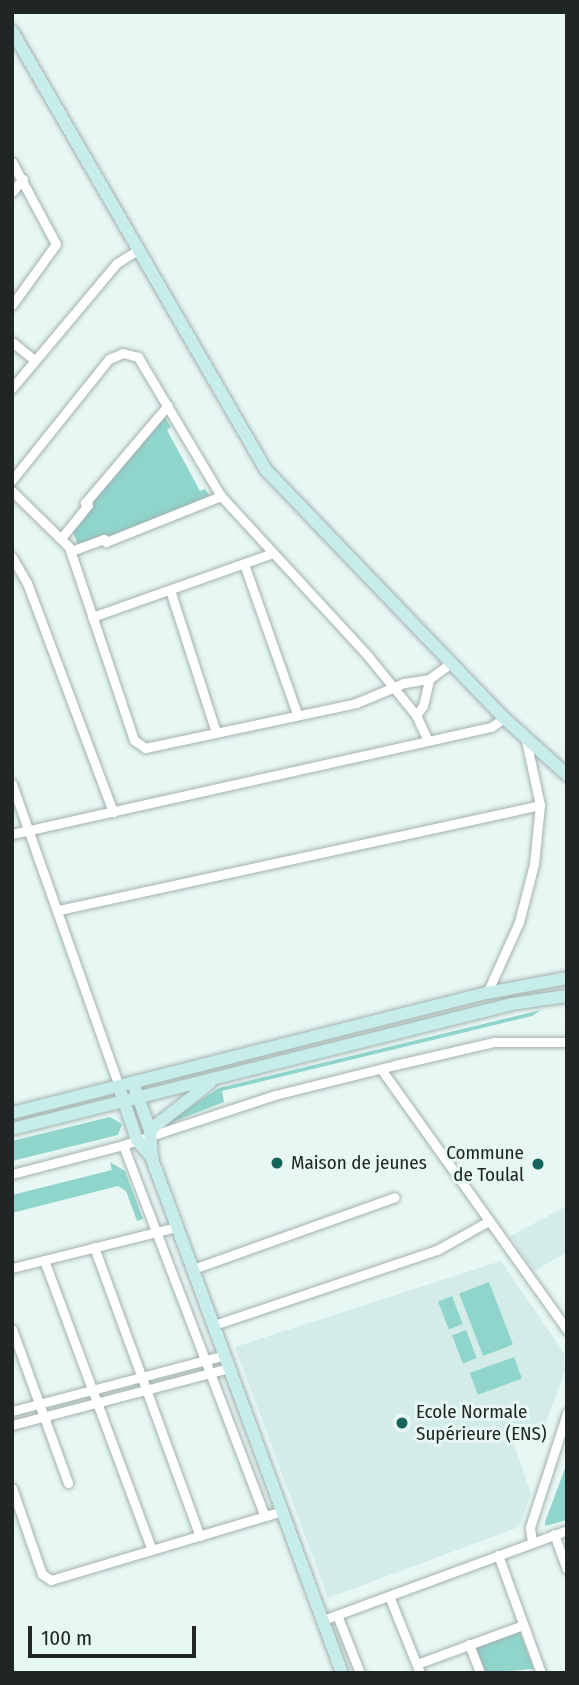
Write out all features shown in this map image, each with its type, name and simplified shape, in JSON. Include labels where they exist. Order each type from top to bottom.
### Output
[{"type":"main road","points":[[12,32],[266,470],[504,718],[567,775]]},
{"type":"main road","points":[[12,1113],[487,993],[567,978]]},
{"type":"main road","points":[[12,1129],[512,1004],[567,996]]},
{"type":"main road","points":[[150,1133],[218,1077]]},
{"type":"main road","points":[[133,1083],[141,1097],[150,1133],[152,1159],[342,1673]]},
{"type":"main road","points":[[119,1086],[137,1140],[152,1159]]},
{"type":"street","points":[[12,162],[56,244],[12,305]]},
{"type":"street","points":[[12,192],[23,179]]},
{"type":"street","points":[[12,388],[117,263],[138,250]]},
{"type":"street","points":[[12,342],[34,360]]},
{"type":"street","points":[[12,480],[112,356],[127,353],[141,359],[221,496],[270,554],[394,687],[416,715],[427,739]]},
{"type":"street","points":[[62,537],[88,505],[85,503],[168,405]]},
{"type":"street","points":[[12,491],[62,537],[71,551],[139,745],[145,748],[215,729],[356,703],[394,687],[429,680],[451,663]]},
{"type":"street","points":[[71,551],[104,539],[106,542],[221,496]]},
{"type":"street","points":[[92,617],[270,554]]},
{"type":"street","points":[[12,557],[27,583],[113,812]]},
{"type":"street","points":[[244,564],[297,714]]},
{"type":"street","points":[[170,590],[215,729]]},
{"type":"street","points":[[416,715],[423,706],[429,680]]},
{"type":"street","points":[[12,834],[427,739],[491,727],[504,718]]},
{"type":"street","points":[[487,993],[528,895],[540,805],[526,740]]},
{"type":"street","points":[[12,784],[59,910],[119,1086]]},
{"type":"street","points":[[59,910],[540,805]]},
{"type":"street","points":[[12,1174],[123,1145],[150,1133],[275,1095],[494,1042],[567,1042]]},
{"type":"street","points":[[381,1069],[487,1222],[567,1330]]},
{"type":"street","points":[[123,1145],[265,1516]]},
{"type":"street","points":[[193,1269],[396,1198]]},
{"type":"street","points":[[214,1325],[437,1250],[487,1222]]},
{"type":"street","points":[[12,1268],[177,1227]]},
{"type":"street","points":[[94,1247],[200,1536]]},
{"type":"street","points":[[44,1260],[152,1550]]},
{"type":"street","points":[[12,1329],[68,1483]]},
{"type":"street","points":[[12,1411],[207,1362],[227,1362]]},
{"type":"street","points":[[12,1425],[211,1374],[227,1362]]},
{"type":"street","points":[[532,1542],[530,1527],[567,1413]]},
{"type":"street","points":[[12,1488],[46,1578],[282,1511]]},
{"type":"street","points":[[323,1620],[567,1530]]},
{"type":"street","points":[[554,1534],[567,1569]]},
{"type":"street","points":[[498,1555],[538,1672]]},
{"type":"street","points":[[389,1596],[419,1668],[469,1643],[523,1625]]},
{"type":"street","points":[[337,1615],[360,1673]]},
{"type":"street","points":[[469,1643],[480,1673]]},
{"type":"shaded area","points":[[164,416],[171,427],[167,430],[200,491],[205,489],[210,496],[107,538],[106,535],[78,545],[72,530],[93,506],[90,502]]},
{"type":"shaded area","points":[[541,1010],[532,1016],[222,1091],[224,1102],[162,1126],[219,1088]]},
{"type":"shaded area","points":[[110,1117],[122,1124],[118,1135],[12,1161],[12,1141]]},
{"type":"shaded area","points":[[110,1162],[125,1171],[143,1219],[137,1221],[126,1191],[118,1186],[12,1213],[12,1195],[112,1170]]},
{"type":"shaded area","points":[[567,1206],[567,1252],[534,1271],[510,1236]]},
{"type":"shaded area","points":[[501,1261],[564,1353],[565,1371],[545,1425],[512,1438],[531,1494],[519,1527],[328,1598],[235,1347]]},
{"type":"shaded area","points":[[489,1282],[513,1345],[483,1356],[459,1293]]},
{"type":"shaded area","points":[[452,1296],[463,1324],[449,1329],[438,1301]]},
{"type":"shaded area","points":[[466,1330],[477,1358],[463,1363],[452,1335]]},
{"type":"shaded area","points":[[514,1357],[522,1379],[478,1395],[470,1373]]},
{"type":"shaded area","points":[[567,1463],[567,1520],[545,1526],[545,1522]]},
{"type":"shaded area","points":[[519,1630],[534,1669],[484,1673],[475,1647]]},
{"type":"place","name":"Maison de jeunes","points":[[277,1163]]},
{"type":"place","name":"Commune de Toulal","points":[[538,1164]]},
{"type":"place","name":"Ecole Normale Supérieure (ENS)","points":[[402,1423]]}]
